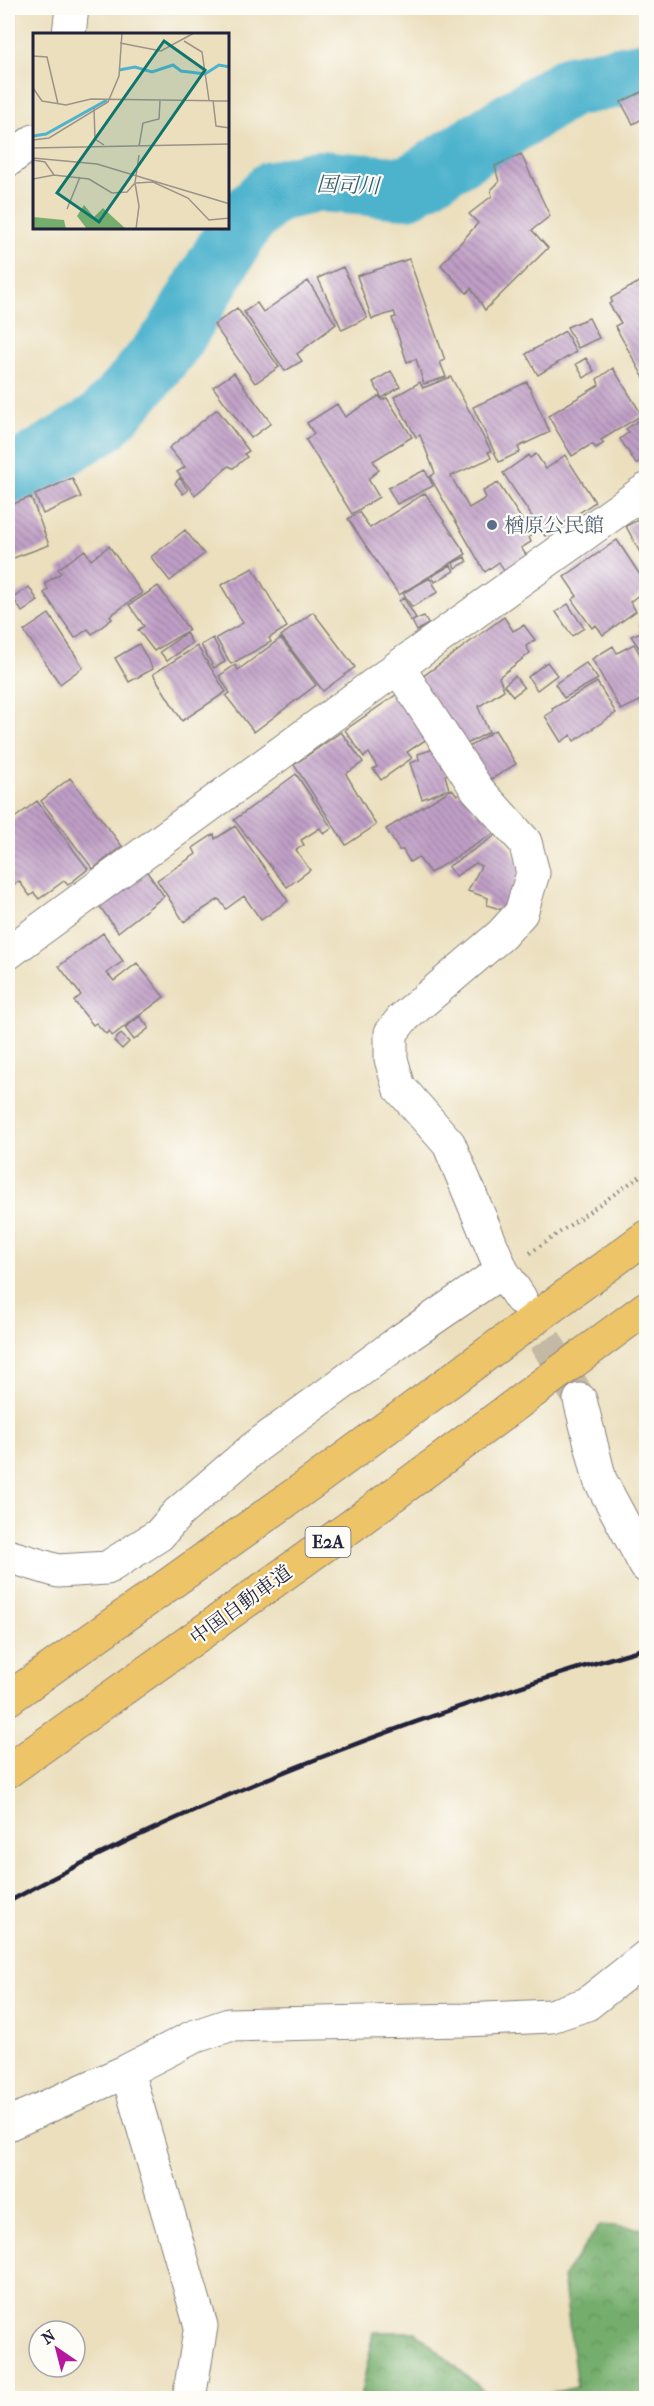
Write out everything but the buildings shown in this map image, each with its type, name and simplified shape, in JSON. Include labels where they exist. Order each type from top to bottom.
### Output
[{"type":"highway","points":[[8,1699],[314,1481],[646,1237]]},
{"type":"highway","name":"中国自動車道","points":[[8,1771],[350,1527],[646,1308]]},
{"type":"street","points":[[69,33],[72,8]]},
{"type":"street","points":[[8,160],[33,142]]},
{"type":"street","points":[[8,953],[399,667],[646,490]]},
{"type":"street","points":[[399,667],[477,789],[525,842],[533,873],[521,913],[501,935],[402,1019],[391,1034],[391,1059],[399,1087],[449,1144],[502,1271],[520,1298]]},
{"type":"street","points":[[8,1556],[58,1571],[106,1568],[159,1535],[178,1513],[254,1448],[400,1341],[502,1271]]},
{"type":"street","points":[[580,1400],[600,1480],[646,1566]]},
{"type":"street","points":[[8,2124],[127,2071],[193,2037],[229,2025],[551,2016],[587,2004],[646,1957]]},
{"type":"street","points":[[127,2071],[201,2326],[189,2398]]},
{"type":"path","points":[[502,1271],[646,1172]]},
{"type":"green space","points":[[600,2225],[646,2229],[646,2398],[530,2398],[577,2387],[563,2276]]},
{"type":"green space","points":[[374,2332],[416,2332],[492,2398],[360,2398]]},
{"type":"waterway","name":"国司川","points":[[8,476],[13,476],[101,423],[174,338],[242,223],[272,192],[318,181],[407,188],[570,86],[646,72]]},
{"type":"tunnel","points":[[520,1298],[580,1400]]},
{"type":"railway","points":[[8,1902],[162,1825],[320,1758],[482,1699],[646,1648]]},
{"type":"place","name":"楢原公民館","points":[[492,525]]}]
